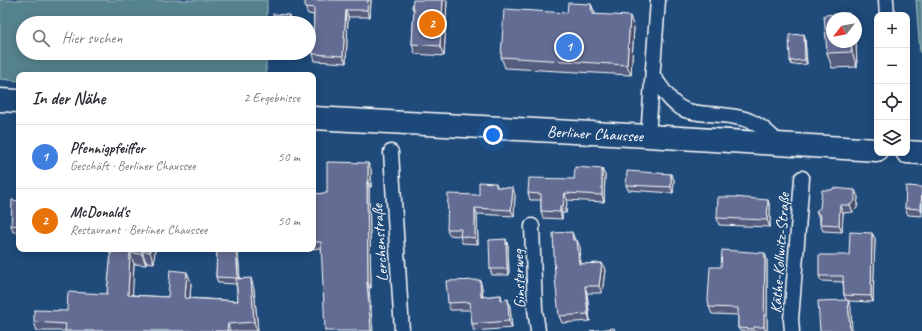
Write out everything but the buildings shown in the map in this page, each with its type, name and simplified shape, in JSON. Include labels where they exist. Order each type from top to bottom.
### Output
[{"type":"main road","points":[[0,100],[16,101]]},
{"type":"main road","name":"Berliner Chaussee","points":[[316,118],[874,150]]},
{"type":"main road","points":[[910,152],[922,153]]},
{"type":"street","points":[[648,136],[658,0]]},
{"type":"street","points":[[886,0],[887,12]]},
{"type":"street","points":[[652,76],[680,108],[695,113],[741,117],[760,126],[771,134],[779,144]]},
{"type":"street","name":"Lerchenstraße","points":[[390,152],[402,331]]},
{"type":"street","name":"Käthe-Kollwitz-Straße","points":[[792,331],[791,320],[802,178]]},
{"type":"street","name":"Ginsterweg","points":[[532,226],[535,309],[538,331]]},
{"type":"green space","points":[[0,0],[267,0],[267,16],[16,16],[16,60],[266,60],[266,72],[16,72],[16,81],[0,79]]},
{"type":"green space","points":[[916,0],[922,0],[922,53],[920,53]]},
{"type":"place","name":"McDonald's","points":[[432,24]]},
{"type":"place","name":"Pfennigpfeiffer","points":[[569,47]]}]
